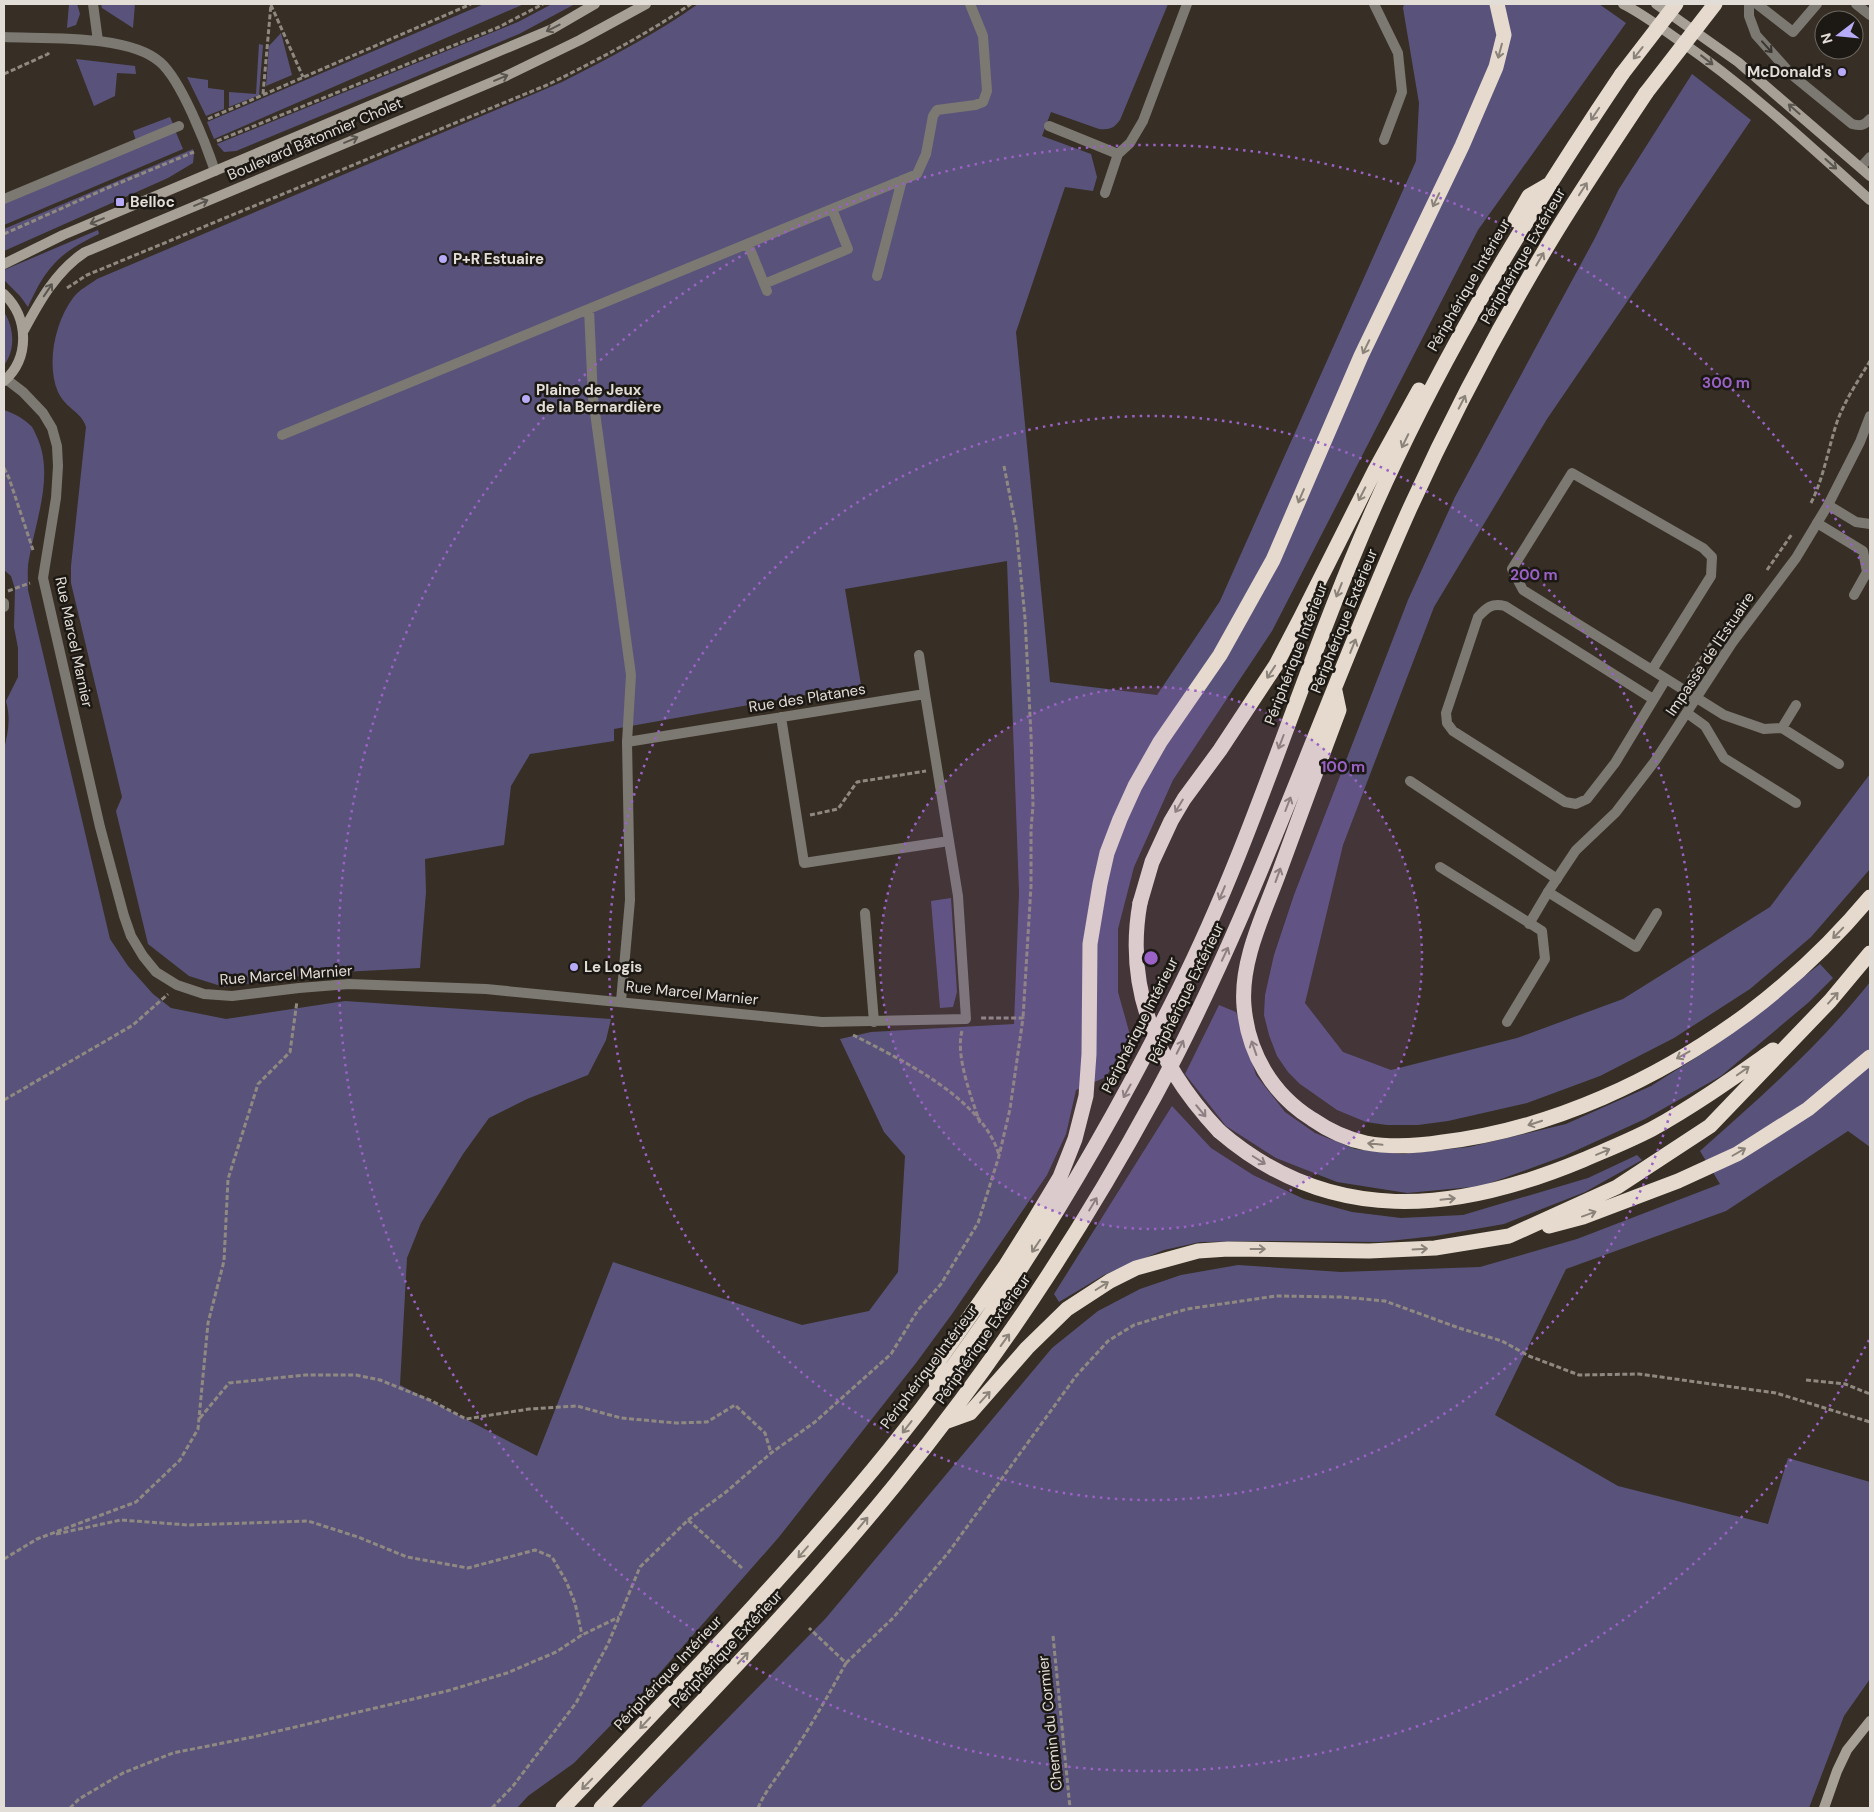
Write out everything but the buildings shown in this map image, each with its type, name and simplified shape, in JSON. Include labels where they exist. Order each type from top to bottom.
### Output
[{"type":"highway","points":[[937,1388],[935,1366],[1006,1265],[1033,1222],[1060,1177],[1075,1140],[1086,1096],[1089,1054],[1090,944],[1107,853],[1120,818],[1135,786],[1160,742],[1220,655],[1273,560],[1361,356],[1462,146],[1496,67],[1504,35],[1497,4]]},
{"type":"highway","name":"Périphérique Intérieur","points":[[563,1808],[789,1568],[891,1448],[981,1327],[1041,1238],[1080,1174],[1129,1086],[1181,985],[1247,834],[1353,555],[1393,466],[1427,397],[1478,302],[1548,185],[1622,74],[1676,4]]},
{"type":"highway","name":"Périphérique Extérieur","points":[[600,1808],[809,1586],[893,1487],[945,1422],[1015,1326],[1104,1186],[1157,1092],[1205,998],[1236,931],[1410,508],[1471,383],[1557,230],[1646,93],[1715,4]]},
{"type":"highway","points":[[1548,185],[1529,196],[1375,470],[1302,617],[1276,664],[1171,821],[1152,862],[1140,903],[1135,942],[1138,977],[1153,1031],[1172,1071],[1200,1110],[1238,1147],[1299,1182],[1357,1198],[1388,1201],[1455,1199],[1523,1183],[1560,1170],[1623,1144],[1683,1111],[1798,1032]]},
{"type":"highway","points":[[1335,691],[1339,710],[1254,942],[1244,986],[1246,1023],[1264,1072],[1276,1089],[1301,1112],[1333,1132],[1364,1143],[1399,1146],[1419,1145],[1458,1140],[1521,1127],[1581,1106],[1688,1053],[1749,1012],[1815,955],[1870,897]]},
{"type":"highway","points":[[1508,1236],[1617,1186],[1710,1126],[1798,1032],[1830,1001],[1870,954]]},
{"type":"highway","points":[[945,1422],[970,1413],[1027,1348],[1067,1309],[1110,1281],[1136,1268],[1198,1251],[1228,1249],[1369,1252],[1435,1248],[1508,1236],[1583,1217],[1678,1181],[1737,1154],[1808,1109],[1870,1058]]},
{"type":"street","points":[[93,4],[98,41]]},
{"type":"street","name":"Boulevard Bâtonnier Cholet","points":[[4,264],[63,235],[216,172],[552,28],[595,4]]},
{"type":"street","name":"Boulevard Bâtonnier Cholet","points":[[23,332],[63,268],[84,252],[504,77],[580,40],[646,4]]},
{"type":"street","points":[[282,435],[918,174],[926,154],[933,116],[937,110],[975,105],[983,102],[987,91],[983,36],[970,4]]},
{"type":"street","points":[[1105,193],[1118,154],[1130,144],[1143,121],[1187,4]]},
{"type":"street","points":[[1374,4],[1398,53],[1402,92],[1384,140]]},
{"type":"street","points":[[1623,4],[1638,12],[1710,62],[1770,111],[1870,200]]},
{"type":"street","points":[[1656,4],[1738,62],[1870,176]]},
{"type":"street","points":[[1749,4],[1750,16],[1756,35],[1792,75],[1852,124],[1859,126],[1866,124],[1870,119]]},
{"type":"street","points":[[1756,4],[1793,32],[1817,4]]},
{"type":"street","points":[[1856,4],[1870,15]]},
{"type":"street","points":[[4,37],[98,41],[141,50],[161,63],[179,87],[216,172]]},
{"type":"street","points":[[4,199],[179,126]]},
{"type":"street","points":[[1049,126],[1118,154]]},
{"type":"street","points":[[1861,167],[1870,157]]},
{"type":"street","points":[[878,276],[902,180]]},
{"type":"street","points":[[748,244],[766,287],[848,249],[832,209]]},
{"type":"street","points":[[4,294],[16,310],[23,332],[23,346],[20,358],[5,380]]},
{"type":"street","points":[[589,309],[594,407],[631,674],[627,742],[630,900],[621,1001]]},
{"type":"street","name":"Rue Marcel Marnier","points":[[5,380],[23,392],[43,413],[52,428],[57,446],[56,498],[43,578],[100,826],[126,922],[131,936],[143,956],[156,972],[177,985],[204,994],[232,996],[349,984],[486,989],[822,1022],[966,1019]]},
{"type":"street","name":"Impasse de l'Estuaire","points":[[1530,924],[1548,892],[1576,850],[1616,812],[1655,761],[1732,643],[1796,558],[1828,505],[1860,442],[1870,416]]},
{"type":"street","points":[[1652,670],[1711,576],[1712,557],[1703,548],[1572,473],[1512,569],[1523,590],[1724,715],[1764,729],[1782,728],[1839,764]]},
{"type":"street","points":[[1828,505],[1856,522],[1870,524]]},
{"type":"street","points":[[1817,523],[1863,551],[1869,573],[1854,595]]},
{"type":"street","points":[[1654,699],[1505,606],[1495,604],[1486,607],[1478,617],[1446,713],[1447,723],[1452,731],[1565,802],[1576,804],[1587,799],[1615,763],[1654,699],[1666,679]]},
{"type":"street","points":[[919,655],[958,896],[966,1019]]},
{"type":"street","name":"Rue des Platanes","points":[[627,742],[925,694]]},
{"type":"street","points":[[1782,728],[1796,705]]},
{"type":"street","points":[[1687,713],[1706,726],[1724,758],[1796,803]]},
{"type":"street","points":[[780,717],[804,863],[949,841]]},
{"type":"street","points":[[1410,781],[1557,879]]},
{"type":"street","points":[[1440,867],[1542,931],[1546,959],[1507,1022]]},
{"type":"street","points":[[1548,892],[1636,947],[1656,913]]},
{"type":"street","points":[[865,914],[874,1022]]},
{"type":"street","points":[[1824,1808],[1837,1771],[1847,1750],[1870,1721]]},
{"type":"path","points":[[270,4],[302,77]]},
{"type":"path","points":[[263,94],[270,4]]},
{"type":"path","points":[[196,124],[471,4]]},
{"type":"path","points":[[4,234],[105,189],[499,27],[543,4]]},
{"type":"path","points":[[63,295],[68,288],[87,275],[547,85],[666,21],[691,4]]},
{"type":"path","points":[[4,74],[48,54],[52,39]]},
{"type":"path","points":[[1807,509],[1822,479],[1837,423],[1844,405],[1870,361]]},
{"type":"path","points":[[492,1808],[513,1786],[576,1703],[608,1644],[640,1567],[688,1520],[726,1492],[771,1453],[815,1422],[891,1354],[918,1310],[941,1284],[978,1223],[999,1156],[1010,1109],[1023,1018],[1031,886],[1033,806],[1025,618],[1016,527],[1004,466]]},
{"type":"path","points":[[4,468],[43,578],[4,593]]},
{"type":"path","points":[[1765,573],[1793,533]]},
{"type":"path","points":[[1683,690],[1712,642],[1735,613]]},
{"type":"path","points":[[797,818],[838,809],[857,782],[937,769]]},
{"type":"path","points":[[4,1100],[133,1025],[159,1004],[177,985]]},
{"type":"path","points":[[4,1559],[46,1536],[136,1502],[180,1460],[198,1429],[208,1323],[224,1261],[228,1179],[258,1084],[290,1052],[299,988]]},
{"type":"path","points":[[980,1123],[963,1067],[961,1036],[966,1019],[1023,1018]]},
{"type":"path","points":[[844,1022],[851,1034],[898,1058],[943,1087],[968,1107],[995,1142],[999,1156]]},
{"type":"path","points":[[758,1808],[764,1793],[782,1772],[811,1726],[846,1663],[893,1618],[948,1553],[1076,1376],[1108,1341],[1134,1325],[1187,1309],[1276,1296],[1342,1297],[1385,1301],[1458,1328],[1502,1341],[1529,1356],[1579,1374],[1639,1374],[1776,1393],[1870,1422]]},
{"type":"path","points":[[199,1418],[229,1383],[306,1375],[356,1375],[380,1380],[432,1401],[466,1419],[529,1409],[577,1406],[621,1418],[676,1423],[707,1422],[735,1405],[764,1433],[771,1453]]},
{"type":"path","points":[[1806,1380],[1845,1384],[1870,1394]]},
{"type":"path","points":[[46,1536],[120,1520],[188,1525],[308,1521],[358,1537],[407,1557],[468,1568],[535,1550],[552,1557],[566,1581],[575,1603],[582,1635]]},
{"type":"path","points":[[688,1520],[742,1568]]},
{"type":"path","points":[[70,1808],[78,1799],[123,1772],[173,1753],[252,1737],[447,1691],[507,1673],[556,1652],[582,1635],[619,1618]]},
{"type":"path","points":[[809,1628],[846,1663]]},
{"type":"path","name":"Chemin du Cormier","points":[[1053,1636],[1070,1808]]},
{"type":"shaded area","points":[[69,4],[77,4],[80,14],[76,25],[67,28]]},
{"type":"shaded area","points":[[101,4],[135,4],[133,28],[102,8]]},
{"type":"shaded area","points":[[484,4],[524,4],[214,139],[207,122]]},
{"type":"shaded area","points":[[552,4],[575,4],[519,34],[236,151],[224,152],[217,144],[518,22]]},
{"type":"shaded area","points":[[698,4],[1168,4],[1120,120],[1116,125],[1109,129],[1099,129],[1051,112],[1042,136],[1091,154],[1097,177],[1093,191],[1065,187],[1016,332],[1050,682],[1157,695],[1220,601],[1416,161],[1419,103],[1403,8],[1404,4],[1599,4],[1626,23],[1478,230],[1272,631],[1173,780],[1134,867],[1118,929],[1118,992],[1130,1035],[1106,1077],[1076,1090],[1066,1134],[1047,1175],[952,1314],[916,1363],[779,1537],[643,1692],[574,1763],[528,1796],[517,1808],[4,1808],[4,750],[9,720],[6,701],[18,677],[18,648],[14,627],[15,589],[11,576],[4,570],[4,410],[18,416],[31,426],[41,450],[44,480],[28,563],[28,590],[110,939],[128,966],[153,994],[171,1008],[226,1019],[345,1001],[611,1019],[606,1040],[588,1075],[527,1099],[489,1118],[463,1154],[421,1223],[407,1258],[400,1385],[537,1456],[613,1262],[802,1325],[869,1311],[898,1272],[905,1156],[884,1132],[840,1039],[871,1032],[1014,1024],[1019,893],[1007,561],[845,589],[861,685],[614,729],[614,741],[530,754],[511,786],[504,845],[425,859],[426,892],[420,968],[322,973],[224,987],[189,976],[148,944],[116,811],[122,797],[71,583],[71,566],[86,427],[81,418],[61,398],[54,381],[54,344],[61,319],[67,308],[79,292],[97,279],[562,82],[649,36]]},
{"type":"shaded area","points":[[281,33],[292,75],[266,86],[269,46]]},
{"type":"shaded area","points":[[259,44],[263,45],[259,95],[229,107],[229,92],[256,94]]},
{"type":"shaded area","points":[[76,59],[135,66],[136,74],[117,73],[115,96],[94,106]]},
{"type":"shaded area","points":[[1692,74],[1751,120],[1547,419],[1434,607],[1343,845],[1305,1003],[1343,1052],[1391,1070],[1517,1038],[1623,999],[1770,907],[1870,774],[1870,869],[1811,937],[1750,989],[1674,1038],[1600,1076],[1527,1103],[1448,1121],[1418,1125],[1387,1125],[1366,1122],[1337,1110],[1300,1084],[1288,1072],[1277,1056],[1264,1015],[1265,995],[1274,955],[1294,895],[1408,600],[1455,497],[1595,238],[1619,189]]},
{"type":"shaded area","points":[[187,77],[208,80],[208,88],[224,90],[224,109],[206,116]]},
{"type":"shaded area","points":[[170,117],[174,126],[136,141],[133,131]]},
{"type":"shaded area","points":[[175,130],[183,149],[4,225],[4,203]]},
{"type":"shaded area","points":[[193,149],[193,163],[168,178],[4,251],[4,229]]},
{"type":"shaded area","points":[[98,230],[99,234],[74,248],[55,263],[41,281],[28,307],[4,280],[4,270]]},
{"type":"shaded area","points":[[4,312],[12,331],[12,346],[4,365]]},
{"type":"shaded area","points":[[951,898],[957,992],[953,1007],[940,1008],[931,901]]},
{"type":"shaded area","points":[[1820,964],[1833,978],[1809,1002],[1721,1076],[1645,1119],[1564,1156],[1482,1186],[1407,1193],[1337,1182],[1276,1158],[1226,1126],[1185,1074],[1219,1005],[1236,1012],[1256,1075],[1285,1112],[1315,1133],[1355,1149],[1403,1154],[1469,1147],[1566,1124],[1651,1086],[1716,1045]]},
{"type":"shaded area","points":[[1870,982],[1870,1147],[1848,1131],[1726,1211],[1566,1269],[1495,1415],[1618,1486],[1768,1524],[1788,1458],[1870,1482],[1870,1679],[1844,1716],[1809,1808],[640,1808],[826,1618],[1052,1348],[1098,1311],[1140,1289],[1181,1275],[1238,1265],[1341,1272],[1480,1267],[1577,1239],[1720,1184],[1700,1151],[1767,1091],[1810,1049],[1831,1028]]},
{"type":"shaded area","points":[[1172,1106],[1211,1148],[1253,1175],[1304,1199],[1352,1212],[1401,1218],[1463,1215],[1588,1178],[1637,1155],[1642,1160],[1585,1192],[1504,1224],[1435,1236],[1380,1242],[1200,1242],[1164,1250],[1104,1275],[1059,1302],[1054,1294]]},
{"type":"place","name":"McDonald's","points":[[1842,72]]},
{"type":"place","name":"Belloc","points":[[120,202]]},
{"type":"place","name":"P+R Estuaire","points":[[443,259]]},
{"type":"place","name":"Plaine de Jeux de la Bernardière","points":[[526,399]]},
{"type":"place","name":"Le Logis","points":[[574,967]]}]
